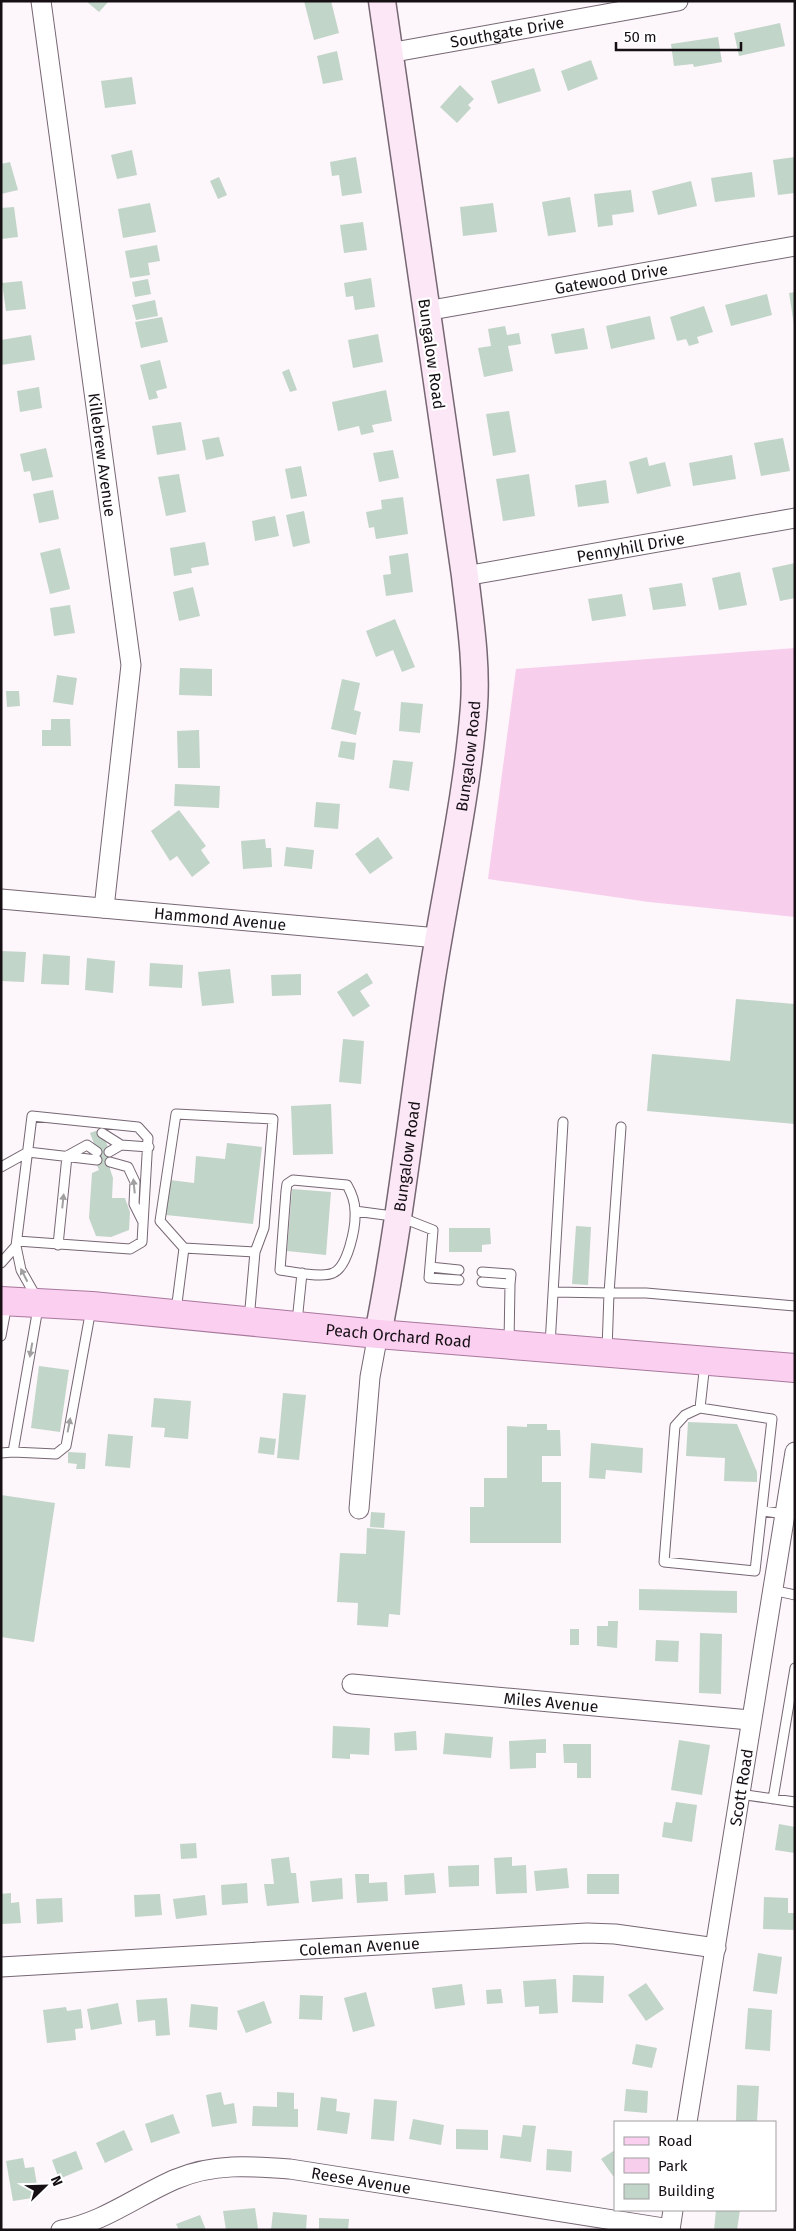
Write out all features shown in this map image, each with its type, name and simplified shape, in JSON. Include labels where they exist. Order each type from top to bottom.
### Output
[{"type":"main road","name":"Peach Orchard Road","points":[[4,1302],[39,1302],[92,1306],[378,1334],[795,1368]]},
{"type":"street","name":"Killebrew Avenue","points":[[41,1],[131,665],[104,908]]},
{"type":"street","name":"Bungalow Road","points":[[358,1509],[370,1377],[400,1217],[412,1108],[438,938],[469,758],[474,705],[473,642],[382,1]]},
{"type":"street","name":"Southgate Drive","points":[[389,53],[623,6],[678,1]]},
{"type":"street","name":"Gatewood Drive","points":[[426,310],[795,246]]},
{"type":"street","name":"Pennyhill Drive","points":[[464,576],[795,518]]},
{"type":"street","name":"Hammond Avenue","points":[[1,899],[438,938]]},
{"type":"street","name":"Scott Road","points":[[687,2121],[716,1948],[750,1720],[795,1452]]},
{"type":"street","name":"Miles Avenue","points":[[352,1684],[750,1720]]},
{"type":"street","name":"Coleman Avenue","points":[[1,1967],[586,1933],[615,1934],[716,1948]]},
{"type":"street","name":"Reese Avenue","points":[[68,2229],[91,2222],[177,2178],[213,2168],[232,2166],[290,2169],[670,2230]]},
{"type":"street","points":[[670,2230],[673,2211]]},
{"type":"lane","points":[[248,1321],[255,1252],[264,1228],[273,1119],[176,1114],[160,1221],[184,1248],[255,1252]]},
{"type":"lane","points":[[13,1452],[39,1302],[21,1270],[16,1244],[32,1116],[138,1127],[148,1138],[149,1147],[142,1242],[130,1249],[16,1244]]},
{"type":"lane","points":[[550,1348],[563,1122]]},
{"type":"lane","points":[[607,1352],[609,1293],[621,1127]]},
{"type":"lane","points":[[102,1133],[121,1145]]},
{"type":"lane","points":[[106,1142],[149,1147]]},
{"type":"lane","points":[[109,1152],[121,1145]]},
{"type":"lane","points":[[1,1167],[28,1152],[68,1156],[93,1147],[68,1156]]},
{"type":"lane","points":[[58,1245],[68,1156]]},
{"type":"lane","points":[[110,1162],[128,1167],[135,1182],[134,1204],[143,1222]]},
{"type":"lane","points":[[293,1180],[347,1185],[355,1211],[347,1258],[341,1270],[331,1275],[280,1270],[287,1184],[293,1180]]},
{"type":"lane","points":[[355,1211],[400,1217],[433,1230],[429,1278],[459,1280]]},
{"type":"lane","points":[[1,1263],[16,1244]]},
{"type":"lane","points":[[175,1314],[184,1248]]},
{"type":"lane","points":[[430,1267],[460,1270]]},
{"type":"lane","points":[[482,1272],[511,1274],[509,1345]]},
{"type":"lane","points":[[296,1326],[302,1273]]},
{"type":"lane","points":[[482,1282],[510,1284]]},
{"type":"lane","points":[[554,1292],[646,1293],[795,1306]]},
{"type":"lane","points":[[1,1336],[4,1302]]},
{"type":"lane","points":[[1,1453],[56,1454],[66,1446],[92,1306]]},
{"type":"lane","points":[[700,1408],[705,1360]]},
{"type":"lane","points":[[700,1408],[772,1418],[755,1571],[664,1562],[676,1426],[685,1414],[700,1408]]},
{"type":"lane","points":[[763,1511],[784,1514]]},
{"type":"lane","points":[[772,1590],[795,1595]]},
{"type":"lane","points":[[773,1799],[795,1668]]},
{"type":"lane","points":[[739,1794],[795,1802]]},
{"type":"green space","points":[[795,648],[795,917],[649,902],[488,879],[516,669]]},
{"type":"building","points":[[86,1],[109,1],[99,12]]},
{"type":"building","points":[[304,1],[331,1],[339,33],[314,40]]},
{"type":"building","points":[[780,23],[785,46],[739,56],[734,33]]},
{"type":"building","points":[[718,37],[722,62],[694,67],[693,64],[674,66],[671,44]]},
{"type":"building","points":[[337,51],[343,80],[323,84],[317,56]]},
{"type":"building","points":[[591,60],[598,79],[568,91],[561,71]]},
{"type":"building","points":[[534,68],[541,91],[498,104],[491,81]]},
{"type":"building","points":[[132,77],[136,104],[105,108],[101,81]]},
{"type":"building","points":[[460,85],[474,99],[468,105],[471,108],[457,123],[440,107]]},
{"type":"building","points":[[132,150],[137,175],[117,179],[111,155]]},
{"type":"building","points":[[356,157],[362,193],[342,196],[339,175],[332,176],[330,162]]},
{"type":"building","points":[[795,157],[795,193],[778,195],[773,160]]},
{"type":"building","points":[[10,162],[18,190],[1,194],[1,164]]},
{"type":"building","points":[[752,172],[755,197],[715,202],[711,178]]},
{"type":"building","points":[[219,177],[227,195],[218,199],[210,181]]},
{"type":"building","points":[[691,181],[697,206],[658,215],[652,191]]},
{"type":"building","points":[[631,190],[634,212],[612,215],[613,225],[598,227],[594,194]]},
{"type":"building","points":[[570,197],[576,232],[548,236],[542,202]]},
{"type":"building","points":[[150,203],[156,232],[123,238],[118,209]]},
{"type":"building","points":[[493,203],[497,232],[463,236],[460,207]]},
{"type":"building","points":[[14,207],[18,237],[1,239],[1,208]]},
{"type":"building","points":[[363,222],[367,250],[344,253],[340,225]]},
{"type":"building","points":[[157,245],[160,261],[148,263],[150,275],[130,278],[125,251]]},
{"type":"building","points":[[371,278],[375,307],[355,310],[353,296],[346,297],[344,283]]},
{"type":"building","points":[[148,279],[151,294],[135,297],[132,282]]},
{"type":"building","points":[[22,281],[26,309],[6,311],[2,283]]},
{"type":"building","points":[[795,292],[795,325],[794,325],[789,293]]},
{"type":"building","points":[[767,294],[772,315],[731,326],[725,305]]},
{"type":"building","points":[[155,300],[158,316],[136,320],[132,305]]},
{"type":"building","points":[[704,306],[713,332],[697,337],[699,343],[689,346],[686,339],[677,341],[670,317]]},
{"type":"building","points":[[650,316],[655,339],[611,349],[606,326]]},
{"type":"building","points":[[162,317],[168,342],[141,348],[135,322]]},
{"type":"building","points":[[505,326],[507,335],[519,333],[521,344],[508,346],[513,371],[484,377],[478,348],[491,346],[488,329]]},
{"type":"building","points":[[584,328],[588,349],[555,354],[551,334]]},
{"type":"building","points":[[378,334],[383,362],[353,368],[348,340]]},
{"type":"building","points":[[31,335],[35,360],[1,365],[1,340]]},
{"type":"building","points":[[160,360],[167,388],[156,391],[158,398],[149,400],[140,365]]},
{"type":"building","points":[[289,369],[297,390],[290,392],[282,372]]},
{"type":"building","points":[[39,387],[42,408],[20,412],[17,391]]},
{"type":"building","points":[[386,390],[392,421],[372,425],[374,432],[361,435],[359,426],[338,431],[332,402]]},
{"type":"building","points":[[509,411],[516,452],[493,456],[486,414]]},
{"type":"building","points":[[181,422],[186,450],[157,455],[152,426]]},
{"type":"building","points":[[219,437],[224,456],[206,460],[202,440]]},
{"type":"building","points":[[783,438],[790,471],[761,476],[754,443]]},
{"type":"building","points":[[46,448],[53,477],[32,481],[30,471],[24,472],[20,454]]},
{"type":"building","points":[[393,450],[399,478],[379,482],[373,453]]},
{"type":"building","points":[[732,455],[736,479],[693,486],[689,463]]},
{"type":"building","points":[[647,457],[649,466],[665,462],[671,486],[637,494],[629,462]]},
{"type":"building","points":[[301,466],[307,496],[291,499],[285,469]]},
{"type":"building","points":[[179,474],[186,512],[166,516],[158,477]]},
{"type":"building","points":[[529,474],[535,516],[503,521],[496,479]]},
{"type":"building","points":[[606,480],[609,503],[578,507],[575,485]]},
{"type":"building","points":[[53,490],[59,519],[39,523],[33,494]]},
{"type":"building","points":[[403,497],[408,534],[376,539],[374,527],[369,528],[366,512],[382,509],[381,500]]},
{"type":"building","points":[[304,511],[310,543],[293,547],[286,515]]},
{"type":"building","points":[[275,516],[279,536],[255,541],[252,521]]},
{"type":"building","points":[[205,542],[209,565],[191,568],[192,573],[174,576],[170,548]]},
{"type":"building","points":[[60,548],[70,589],[50,594],[40,553]]},
{"type":"building","points":[[408,553],[413,592],[386,596],[383,575],[391,574],[389,556]]},
{"type":"building","points":[[795,563],[795,598],[780,601],[772,568]]},
{"type":"building","points":[[740,572],[747,605],[719,610],[712,578]]},
{"type":"building","points":[[682,583],[686,606],[653,610],[649,588]]},
{"type":"building","points":[[193,587],[200,616],[179,621],[173,592]]},
{"type":"building","points":[[622,594],[626,616],[592,621],[588,599]]},
{"type":"building","points":[[70,605],[75,633],[54,636],[50,608]]},
{"type":"building","points":[[395,619],[415,667],[402,672],[393,650],[376,657],[366,631]]},
{"type":"building","points":[[180,668],[212,669],[212,696],[179,695]]},
{"type":"building","points":[[57,675],[77,678],[73,705],[53,702]]},
{"type":"building","points":[[342,679],[360,683],[354,710],[361,712],[356,735],[331,729]]},
{"type":"building","points":[[6,691],[19,691],[20,706],[7,707]]},
{"type":"building","points":[[401,702],[423,704],[420,733],[399,731]]},
{"type":"building","points":[[51,719],[70,719],[71,746],[42,746],[42,730],[51,730]]},
{"type":"building","points":[[199,730],[200,768],[178,768],[177,731]]},
{"type":"building","points":[[341,741],[356,743],[354,760],[338,757]]},
{"type":"building","points":[[393,760],[413,762],[409,791],[389,788]]},
{"type":"building","points":[[175,784],[220,786],[219,808],[174,806]]},
{"type":"building","points":[[316,802],[340,804],[338,829],[314,827]]},
{"type":"building","points":[[179,810],[206,846],[201,850],[210,863],[192,877],[177,856],[170,861],[151,831]]},
{"type":"building","points":[[378,837],[393,858],[370,874],[355,854]]},
{"type":"building","points":[[265,839],[266,848],[271,848],[272,867],[243,869],[241,841]]},
{"type":"building","points":[[286,847],[314,850],[312,869],[284,866]]},
{"type":"building","points":[[1,951],[26,952],[24,982],[1,981]]},
{"type":"building","points":[[43,954],[70,956],[69,985],[41,984]]},
{"type":"building","points":[[87,958],[115,961],[113,993],[85,990]]},
{"type":"building","points":[[150,963],[183,965],[182,988],[149,986]]},
{"type":"building","points":[[230,969],[234,1003],[202,1006],[198,972]]},
{"type":"building","points":[[367,973],[373,983],[360,991],[370,1006],[353,1017],[337,992]]},
{"type":"building","points":[[301,974],[301,995],[272,996],[271,975]]},
{"type":"building","points":[[736,999],[795,1004],[795,1124],[647,1111],[652,1054],[730,1061]]},
{"type":"building","points":[[343,1039],[364,1041],[361,1084],[339,1082]]},
{"type":"building","points":[[331,1104],[333,1154],[293,1155],[291,1106]]},
{"type":"building","points":[[101,1129],[111,1155],[112,1198],[125,1198],[130,1212],[129,1230],[111,1237],[96,1236],[89,1218],[92,1173],[99,1170],[96,1163],[97,1152],[90,1133]]},
{"type":"building","points":[[227,1143],[262,1147],[253,1224],[166,1215],[170,1180],[194,1183],[196,1156],[225,1159]]},
{"type":"building","points":[[292,1189],[331,1192],[326,1255],[287,1251]]},
{"type":"building","points":[[576,1226],[591,1227],[588,1285],[572,1284]]},
{"type":"building","points":[[449,1228],[490,1228],[491,1244],[482,1245],[482,1252],[449,1252]]},
{"type":"building","points":[[39,1366],[69,1370],[60,1432],[31,1428]]},
{"type":"building","points":[[283,1393],[306,1395],[299,1460],[277,1458]]},
{"type":"building","points":[[154,1398],[191,1401],[188,1439],[164,1437],[165,1428],[151,1427]]},
{"type":"building","points":[[688,1422],[737,1424],[757,1472],[757,1482],[724,1481],[725,1458],[686,1456]]},
{"type":"building","points":[[527,1424],[547,1424],[547,1430],[560,1430],[561,1456],[542,1456],[542,1482],[561,1482],[561,1543],[470,1543],[470,1507],[484,1507],[484,1478],[507,1478],[507,1426],[527,1427]]},
{"type":"building","points":[[108,1434],[133,1436],[130,1468],[105,1466]]},
{"type":"building","points":[[260,1437],[276,1439],[274,1455],[258,1453]]},
{"type":"building","points":[[591,1443],[643,1448],[642,1473],[606,1470],[605,1479],[589,1478]]},
{"type":"building","points":[[68,1452],[86,1453],[85,1469],[76,1469],[77,1464],[68,1463]]},
{"type":"building","points":[[1,1495],[55,1503],[34,1642],[1,1637]]},
{"type":"building","points":[[371,1512],[385,1513],[384,1528],[370,1527]]},
{"type":"building","points":[[367,1528],[405,1531],[400,1615],[389,1614],[388,1627],[357,1625],[358,1603],[337,1602],[340,1553],[366,1554]]},
{"type":"building","points":[[639,1589],[737,1591],[737,1613],[639,1610]]},
{"type":"building","points":[[608,1621],[618,1621],[617,1648],[597,1646],[597,1626],[608,1626]]},
{"type":"building","points":[[570,1629],[579,1629],[579,1645],[570,1645]]},
{"type":"building","points":[[700,1633],[722,1634],[721,1694],[699,1693]]},
{"type":"building","points":[[656,1640],[679,1641],[678,1662],[655,1661]]},
{"type":"building","points":[[333,1726],[370,1728],[369,1755],[350,1754],[350,1759],[332,1758]]},
{"type":"building","points":[[416,1731],[417,1750],[395,1751],[394,1733]]},
{"type":"building","points":[[445,1733],[493,1737],[491,1758],[443,1754]]},
{"type":"building","points":[[546,1739],[546,1753],[536,1753],[536,1768],[510,1769],[509,1741]]},
{"type":"building","points":[[679,1740],[710,1745],[702,1795],[671,1790]]},
{"type":"building","points":[[563,1744],[591,1744],[591,1778],[577,1778],[577,1763],[564,1763]]},
{"type":"building","points":[[676,1802],[697,1805],[692,1842],[662,1837],[664,1822],[672,1823]]},
{"type":"building","points":[[779,1824],[795,1827],[795,1853],[775,1850]]},
{"type":"building","points":[[196,1843],[197,1858],[181,1859],[180,1844]]},
{"type":"building","points":[[289,1857],[291,1873],[296,1873],[299,1903],[267,1906],[264,1884],[274,1884],[271,1859]]},
{"type":"building","points":[[512,1857],[512,1866],[526,1865],[527,1893],[496,1894],[494,1858]]},
{"type":"building","points":[[479,1865],[479,1886],[449,1887],[448,1866]]},
{"type":"building","points":[[567,1868],[569,1888],[536,1891],[534,1871]]},
{"type":"building","points":[[434,1873],[436,1893],[405,1895],[404,1875]]},
{"type":"building","points":[[355,1874],[369,1874],[369,1883],[387,1882],[388,1901],[357,1903]]},
{"type":"building","points":[[587,1874],[619,1874],[619,1894],[587,1894]]},
{"type":"building","points":[[342,1878],[343,1899],[312,1902],[310,1881]]},
{"type":"building","points":[[247,1883],[248,1903],[222,1905],[221,1885]]},
{"type":"building","points":[[11,1893],[11,1903],[19,1902],[21,1923],[1,1924],[1,1894]]},
{"type":"building","points":[[160,1894],[162,1915],[135,1917],[134,1895]]},
{"type":"building","points":[[205,1895],[207,1915],[176,1919],[173,1899]]},
{"type":"building","points":[[764,1897],[788,1898],[788,1913],[795,1913],[795,1930],[763,1929]]},
{"type":"building","points":[[62,1898],[63,1922],[37,1924],[36,1899]]},
{"type":"building","points":[[758,1953],[782,1957],[777,1994],[753,1991]]},
{"type":"building","points":[[573,1975],[604,1976],[603,2003],[572,2002]]},
{"type":"building","points":[[556,1979],[558,2013],[539,2014],[539,2006],[525,2007],[523,1981]]},
{"type":"building","points":[[646,1983],[664,2009],[646,2021],[628,1995]]},
{"type":"building","points":[[462,1984],[465,2005],[435,2009],[432,1988]]},
{"type":"building","points":[[501,1989],[503,2003],[487,2004],[486,1990]]},
{"type":"building","points":[[366,1992],[375,2026],[353,2032],[344,1998]]},
{"type":"building","points":[[300,1995],[323,1996],[322,2020],[299,2019]]},
{"type":"building","points":[[167,1998],[170,2035],[156,2036],[155,2020],[138,2022],[136,2000]]},
{"type":"building","points":[[264,2001],[272,2023],[246,2033],[237,2011]]},
{"type":"building","points":[[118,2003],[122,2024],[91,2030],[87,2009]]},
{"type":"building","points":[[191,2004],[218,2007],[217,2030],[189,2027]]},
{"type":"building","points":[[66,2007],[67,2011],[81,2009],[83,2028],[75,2029],[76,2040],[47,2043],[43,2010]]},
{"type":"building","points":[[748,2008],[772,2010],[770,2051],[745,2049]]},
{"type":"building","points":[[636,2044],[657,2048],[652,2068],[632,2064]]},
{"type":"building","points":[[737,2085],[759,2086],[757,2121],[736,2121]]},
{"type":"building","points":[[626,2089],[648,2091],[647,2113],[624,2111]]},
{"type":"building","points":[[221,2092],[224,2105],[234,2103],[237,2123],[212,2127],[206,2095]]},
{"type":"building","points":[[277,2092],[294,2093],[294,2109],[298,2109],[298,2127],[252,2126],[253,2106],[277,2107]]},
{"type":"building","points":[[321,2097],[337,2099],[336,2111],[350,2113],[347,2134],[317,2130]]},
{"type":"building","points":[[374,2099],[397,2101],[394,2141],[371,2139]]},
{"type":"building","points":[[173,2114],[180,2133],[151,2143],[145,2124]]},
{"type":"building","points":[[413,2119],[444,2125],[441,2145],[409,2139]]},
{"type":"building","points":[[523,2125],[536,2126],[531,2162],[500,2158],[503,2135],[521,2137]]},
{"type":"building","points":[[456,2129],[488,2130],[488,2150],[456,2149]]},
{"type":"building","points":[[124,2130],[133,2150],[105,2163],[96,2143]]},
{"type":"building","points":[[547,2149],[572,2151],[571,2172],[546,2170]]},
{"type":"building","points":[[76,2151],[83,2169],[59,2179],[52,2160]]},
{"type":"building","points":[[614,2151],[614,2176],[613,2176],[601,2159]]},
{"type":"building","points":[[23,2158],[25,2168],[34,2167],[39,2197],[13,2201],[6,2161]]},
{"type":"building","points":[[255,2208],[258,2229],[226,2230],[223,2211]]},
{"type":"building","points":[[716,2211],[740,2211],[737,2230],[714,2230]]},
{"type":"building","points":[[273,2212],[307,2215],[306,2230],[271,2230]]},
{"type":"building","points":[[200,2215],[206,2230],[179,2230],[176,2224]]},
{"type":"building","points":[[319,2218],[349,2219],[348,2230],[319,2230]]}]
